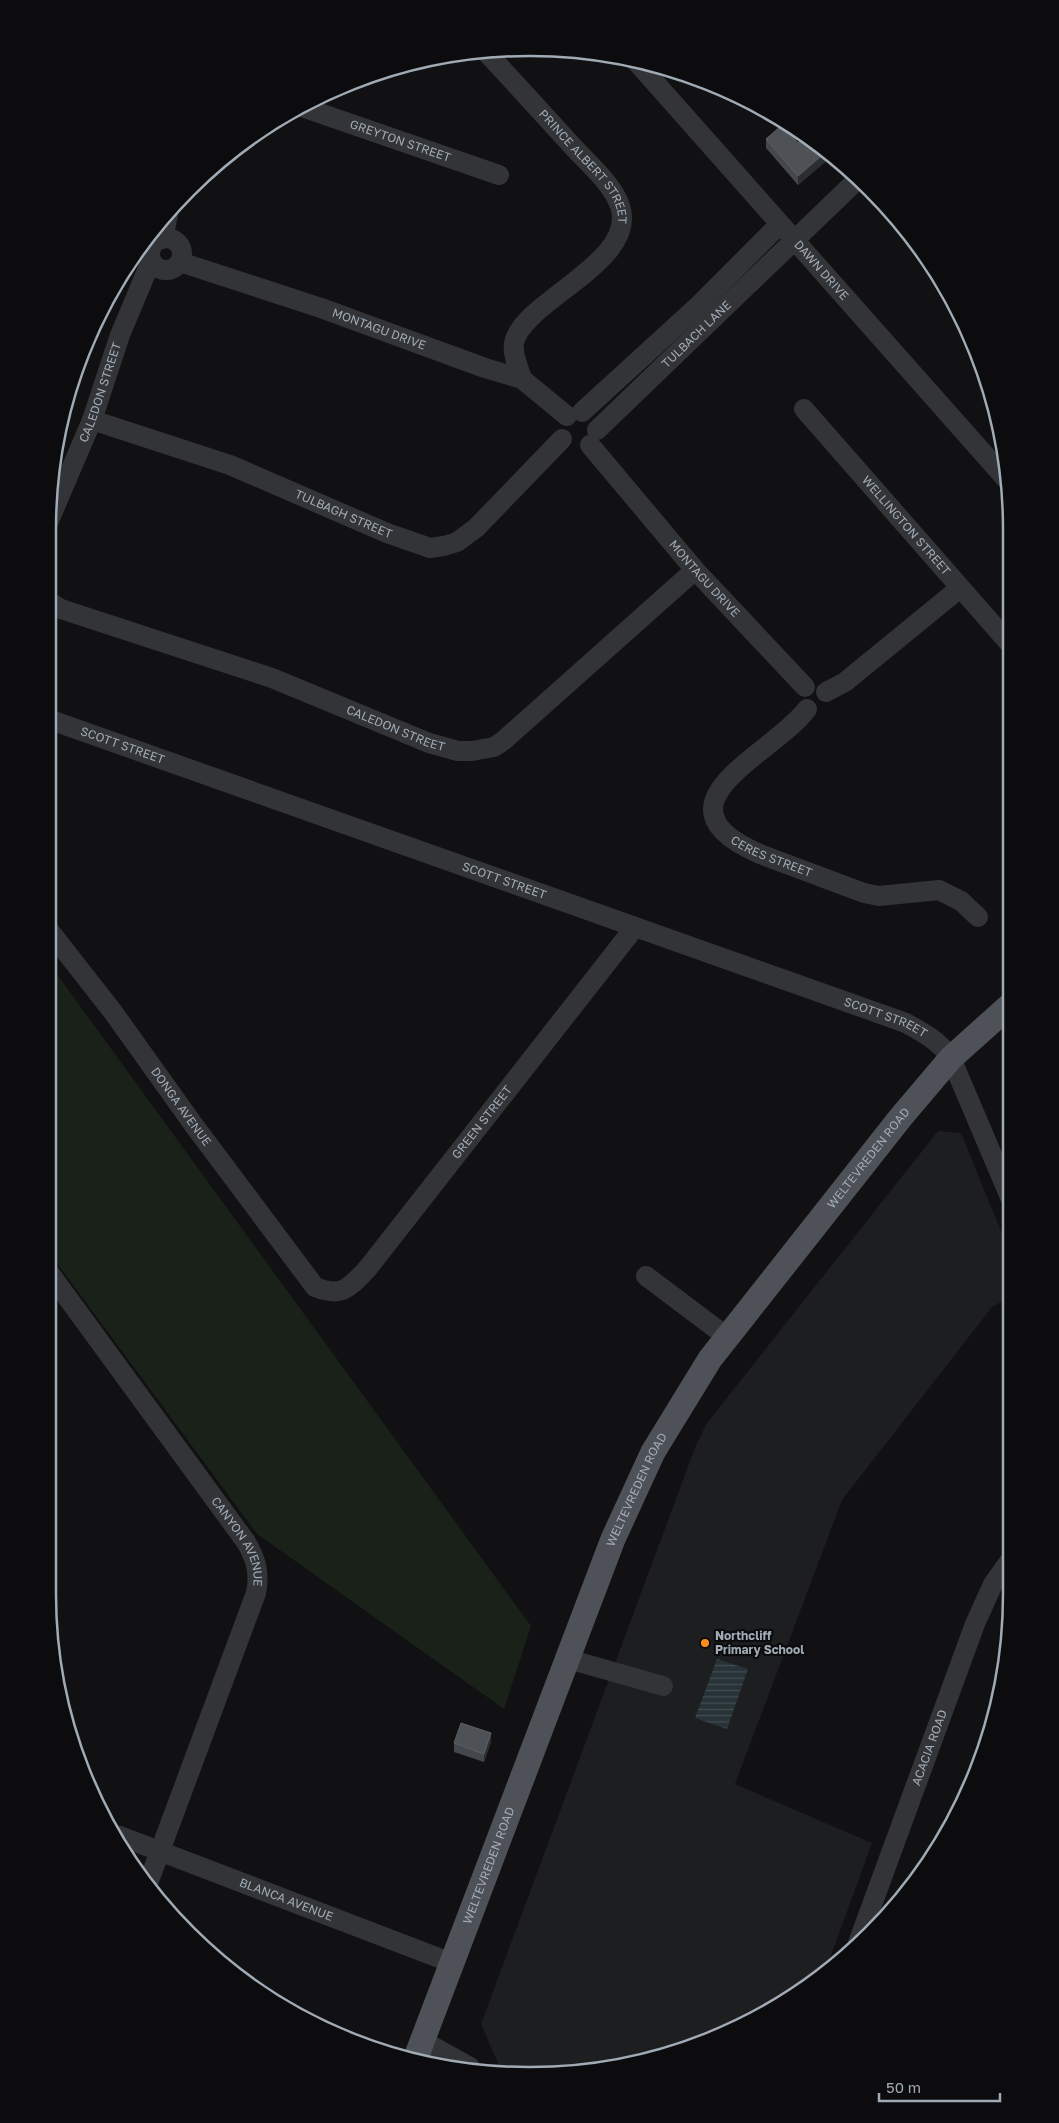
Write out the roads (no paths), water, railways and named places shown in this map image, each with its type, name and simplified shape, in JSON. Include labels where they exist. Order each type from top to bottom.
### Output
[{"type":"main road","name":"WELTEVREDEN ROAD","points":[[419,2050],[633,1491],[676,1411],[727,1338],[901,1117],[951,1058],[1003,1011]]},
{"type":"street","name":"PRINCE ALBERT STREET","points":[[491,58],[602,178],[619,203],[622,211],[622,224],[618,233],[599,261],[522,325],[514,345],[522,379]]},
{"type":"street","name":"DAWN DRIVE","points":[[644,70],[999,471]]},
{"type":"street","name":"GREYTON STREET","points":[[310,111],[499,175]]},
{"type":"street","name":"TULBACH LANE","points":[[574,414],[795,240],[852,184]]},
{"type":"street","name":"TULBACH LANE","points":[[593,437],[724,294],[780,224]]},
{"type":"street","points":[[163,239],[165,227]]},
{"type":"street","points":[[169,238],[179,245],[182,250],[180,262],[176,267],[165,270],[155,266],[151,261],[150,250],[153,244],[163,239],[169,238]]},
{"type":"street","name":"CALEDON STREET","points":[[57,502],[92,420],[120,335],[151,261]]},
{"type":"street","name":"MONTAGU DRIVE","points":[[180,262],[321,308],[485,368],[522,379],[574,414]]},
{"type":"street","name":"WELLINGTON STREET","points":[[804,409],[1003,636]]},
{"type":"street","points":[[574,414],[594,422],[593,437],[574,448],[567,445],[562,439],[560,431],[562,422],[574,414]]},
{"type":"street","name":"TULBAGH STREET","points":[[92,420],[230,465],[387,533],[430,548],[457,542],[476,528],[562,439]]},
{"type":"street","name":"MONTAGU DRIVE","points":[[593,437],[696,570],[804,687]]},
{"type":"street","name":"CALEDON STREET","points":[[56,606],[272,678],[429,743],[458,751],[472,751],[494,747],[503,741],[696,570]]},
{"type":"street","points":[[826,692],[845,682],[960,588]]},
{"type":"street","points":[[814,683],[823,687],[826,692],[826,702],[818,710],[807,709],[800,698],[804,687],[814,683]]},
{"type":"street","name":"CERES STREET","points":[[807,709],[792,726],[734,773],[720,788],[713,807],[716,822],[723,832],[744,847],[760,854],[864,893],[892,896],[938,890],[961,901],[978,917]]},
{"type":"street","name":"SCOTT STREET","points":[[56,722],[906,1023],[930,1036],[942,1046],[951,1058],[1003,1181]]},
{"type":"street","name":"GREEN STREET","points":[[315,1287],[330,1293],[340,1291],[351,1286],[368,1268],[635,927]]},
{"type":"street","name":"DONGA AVENUE","points":[[56,939],[113,1012],[192,1124],[315,1287]]},
{"type":"street","points":[[646,1276],[727,1338]]},
{"type":"street","name":"CANYON AVENUE","points":[[56,1282],[246,1542],[256,1561],[258,1582],[256,1593],[150,1877]]},
{"type":"street","name":"ACACIA ROAD","points":[[863,1929],[975,1624],[993,1584],[1003,1570]]},
{"type":"street","points":[[568,1660],[663,1686]]},
{"type":"street","name":"BLANCA AVENUE","points":[[125,1838],[452,1963]]},
{"type":"street","points":[[419,2050],[449,2060]]},
{"type":"place","name":"Northcliff Primary School","points":[[705,1643]]}]
